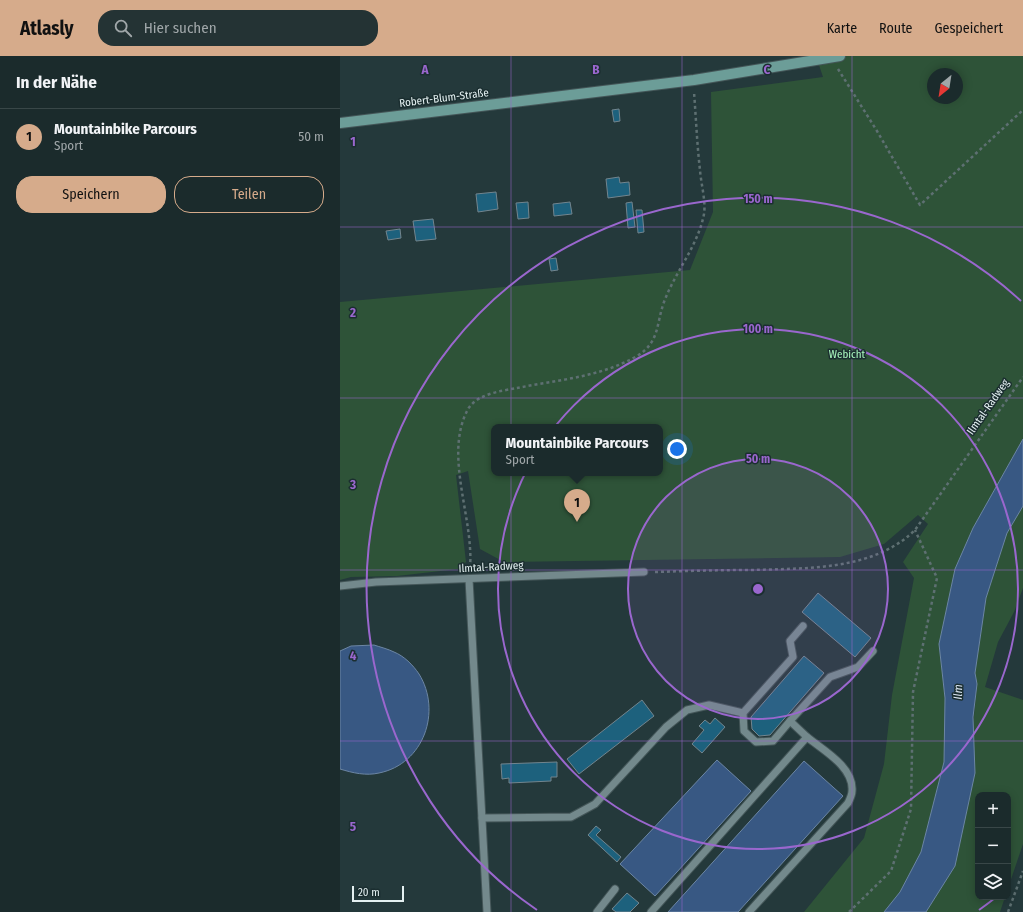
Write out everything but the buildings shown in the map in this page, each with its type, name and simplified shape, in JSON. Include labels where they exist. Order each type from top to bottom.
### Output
[{"type":"street","name":"Robert-Blum-Straße","points":[[340,123],[552,96],[694,80],[835,57]]},
{"type":"lane","name":"Ilmtal-Radweg","points":[[340,586],[376,582],[644,572]]},
{"type":"lane","points":[[469,579],[487,912]]},
{"type":"lane","points":[[803,626],[790,641],[793,657],[743,713],[744,732],[756,742],[773,741],[830,677],[858,667],[873,651]]},
{"type":"lane","points":[[482,818],[571,817],[595,804],[666,727],[687,710],[709,706],[743,713]]},
{"type":"lane","points":[[749,912],[848,803],[852,792],[851,782],[845,769],[790,721]]},
{"type":"lane","points":[[651,912],[807,737]]},
{"type":"lane","points":[[596,912],[615,889]]},
{"type":"path","points":[[835,57],[920,205],[1023,110]]},
{"type":"path","points":[[469,579],[472,552],[459,458],[459,428],[468,408],[477,400],[494,392],[601,372],[637,356],[647,348],[657,335],[664,303],[695,239],[704,213],[694,80]]},
{"type":"path","name":"Ilmtal-Radweg","points":[[644,572],[822,567],[851,562],[892,548],[905,540],[915,530],[1023,377]]},
{"type":"path","points":[[848,912],[891,871],[911,809],[914,692],[937,578],[915,530]]},
{"type":"path","points":[[1008,912],[1023,872]]},
{"type":"green space","name":"Webicht","points":[[816,56],[1023,56],[1023,439],[973,528],[955,569],[939,644],[945,698],[944,762],[921,852],[900,892],[884,912],[804,912],[864,838],[884,764],[892,695],[914,578],[903,562],[928,524],[918,515],[884,544],[840,557],[504,562],[480,549],[468,471],[456,475],[466,562],[458,569],[397,576],[351,577],[340,580],[340,302],[690,270],[713,212],[711,92],[823,77]]},
{"type":"green space","points":[[1023,506],[1023,588],[1014,612],[998,642],[985,687],[1023,700],[1023,844],[1011,879],[1011,792],[975,792],[975,900],[1004,900],[1000,912],[926,912],[955,866],[964,822],[977,684],[975,673],[986,598],[1007,533]]},
{"type":"water","name":"Ilm","points":[[1023,439],[1023,506],[1007,533],[986,598],[975,673],[977,684],[973,717],[975,773],[955,866],[926,912],[884,912],[900,892],[921,852],[944,762],[945,698],[939,644],[955,569],[973,528]]},
{"type":"water","points":[[374,645],[398,654],[408,661],[417,671],[426,689],[429,704],[428,719],[424,734],[417,747],[407,759],[395,768],[374,774],[355,773],[340,769],[340,651],[351,646]]},
{"type":"water","points":[[717,760],[751,791],[655,896],[620,864]]},
{"type":"water","points":[[804,761],[843,796],[738,912],[668,912]]},
{"type":"place","name":"Mountainbike Parcours","points":[[577,522]]}]
